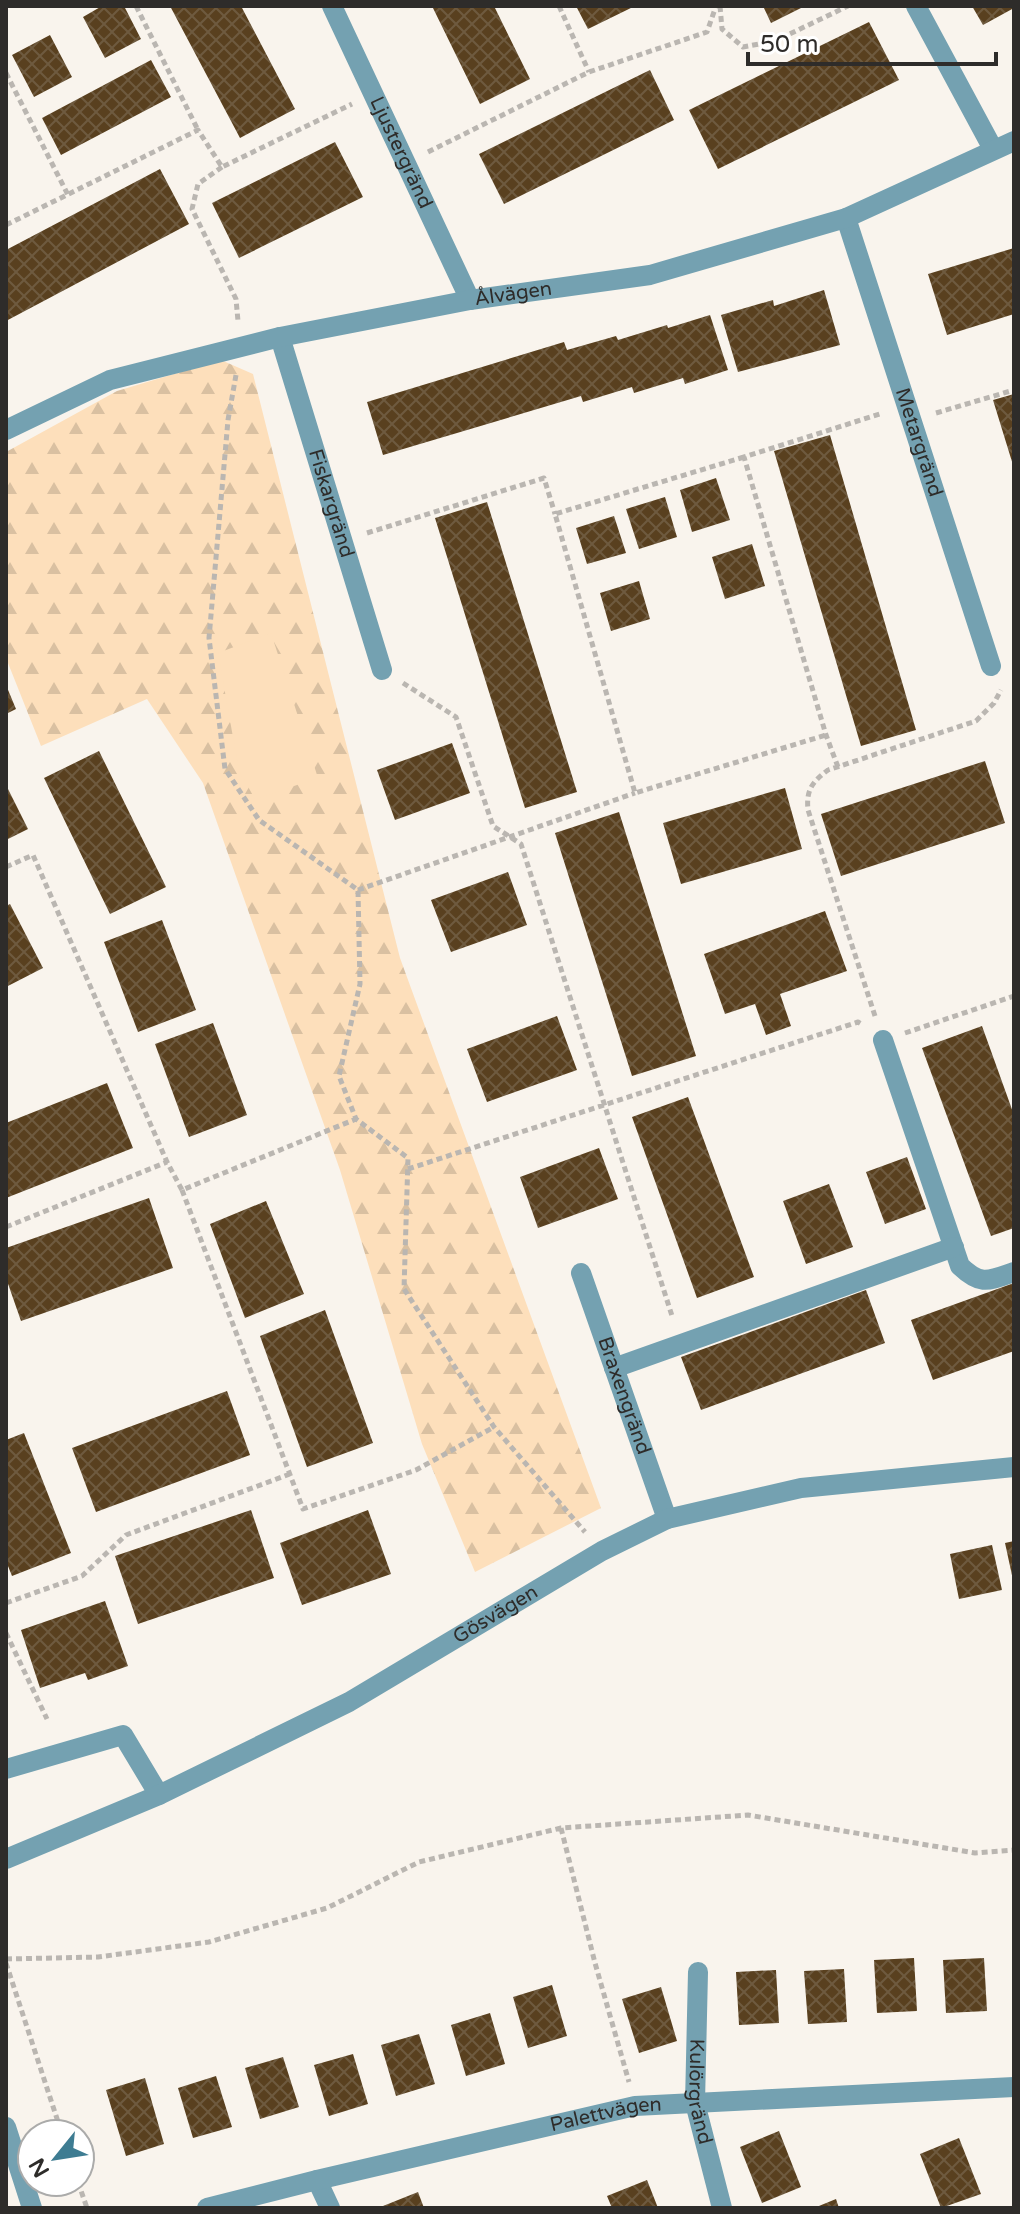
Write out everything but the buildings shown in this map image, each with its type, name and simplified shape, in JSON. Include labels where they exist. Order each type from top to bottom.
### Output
[{"type":"street","name":"Ljustergränd","points":[[332,6],[470,300]]},
{"type":"street","points":[[916,6],[993,149]]},
{"type":"street","name":"Ålvägen","points":[[6,430],[110,380],[280,337],[470,300],[650,275],[846,218],[1014,141]]},
{"type":"street","name":"Metargränd","points":[[846,218],[991,666]]},
{"type":"street","name":"Fiskargränd","points":[[280,337],[382,670]]},
{"type":"street","points":[[883,1040],[960,1266],[973,1278],[987,1282],[1014,1272]]},
{"type":"street","points":[[614,1368],[954,1247]]},
{"type":"street","name":"Braxengränd","points":[[581,1273],[667,1519]]},
{"type":"street","name":"Gösvägen","points":[[6,1859],[159,1795],[349,1702],[602,1551],[667,1519],[801,1488],[1014,1467]]},
{"type":"street","points":[[6,1769],[123,1735],[159,1795]]},
{"type":"street","name":"Kulörgränd","points":[[698,1972],[695,2103],[722,2208]]},
{"type":"street","name":"Palettvägen","points":[[207,2208],[635,2106],[1014,2087]]},
{"type":"street","points":[[6,2127],[32,2208]]},
{"type":"street","points":[[317,2180],[330,2208]]},
{"type":"path","points":[[136,6],[198,130],[222,167]]},
{"type":"path","points":[[559,6],[589,72]]},
{"type":"path","points":[[405,163],[589,72],[707,32],[718,6]]},
{"type":"path","points":[[718,6],[722,29],[743,47],[775,41],[848,6]]},
{"type":"path","points":[[6,73],[68,195]]},
{"type":"path","points":[[358,890],[259,820],[225,769],[209,638],[228,420],[240,347],[236,299],[192,209],[198,184],[222,167],[373,94]]},
{"type":"path","points":[[6,225],[198,130]]},
{"type":"path","points":[[555,514],[744,457],[909,413],[1014,390]]},
{"type":"path","points":[[744,457],[838,767]]},
{"type":"path","points":[[343,541],[544,478],[635,793]]},
{"type":"path","points":[[382,670],[456,717],[493,826],[521,844],[681,1344]]},
{"type":"path","points":[[883,1040],[808,810],[807,796],[813,782],[828,770],[976,721],[994,703],[1004,684]]},
{"type":"path","points":[[358,890],[635,793],[826,735]]},
{"type":"path","points":[[6,867],[33,855],[182,1190],[303,1509],[416,1470],[494,1427]]},
{"type":"path","points":[[358,890],[360,984],[339,1076],[356,1119],[408,1158],[404,1289],[494,1427],[602,1551]]},
{"type":"path","points":[[883,1040],[1014,996]]},
{"type":"path","points":[[408,1169],[858,1022],[883,1040]]},
{"type":"path","points":[[182,1190],[356,1119]]},
{"type":"path","points":[[6,1227],[167,1162]]},
{"type":"path","points":[[6,1603],[82,1576],[126,1535],[290,1474]]},
{"type":"path","points":[[6,1633],[47,1719]]},
{"type":"path","points":[[57,2118],[6,1961],[98,1957],[209,1942],[327,1908],[419,1862],[561,1828],[748,1815],[975,1853],[1014,1850]]},
{"type":"path","points":[[561,1828],[635,2106]]},
{"type":"green space","points":[[221,360],[253,374],[400,958],[601,1508],[475,1572],[422,1444],[340,1170],[203,783],[147,699],[41,746],[6,658],[6,452],[117,391]]},
{"type":"green space","points":[[271,633],[318,778],[255,799],[239,771],[218,653]]}]
